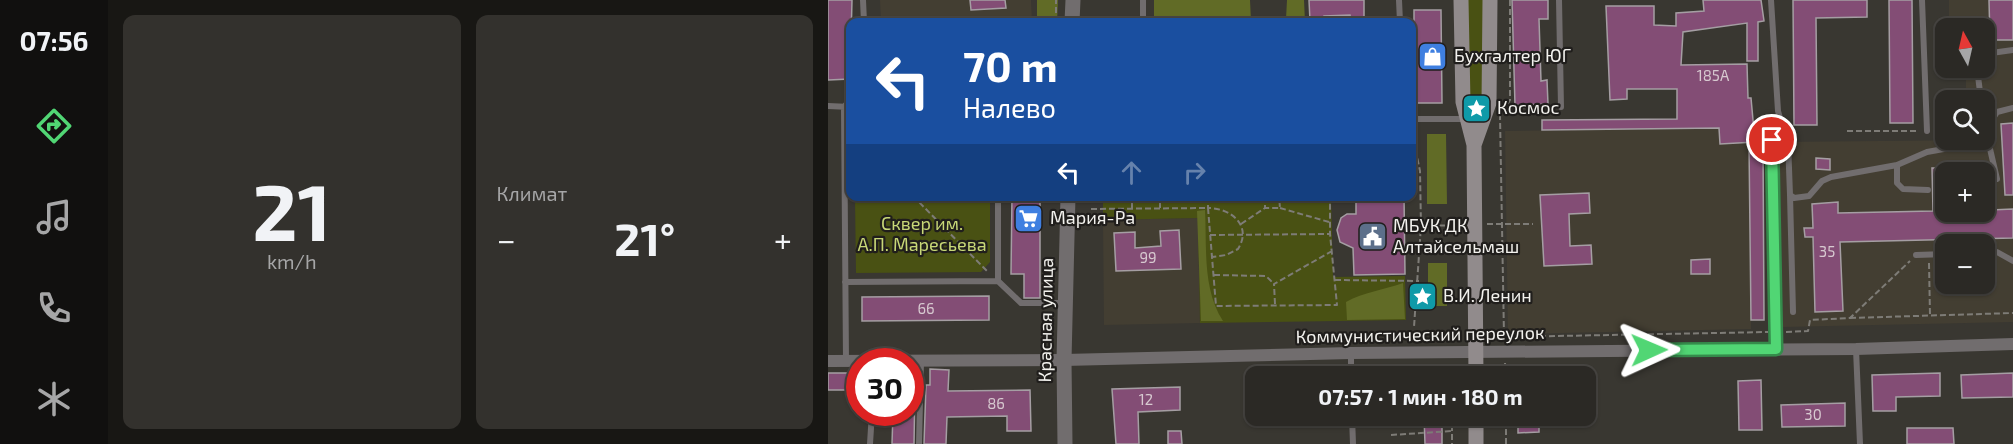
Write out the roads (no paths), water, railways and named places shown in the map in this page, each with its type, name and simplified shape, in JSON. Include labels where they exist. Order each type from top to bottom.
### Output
[{"type":"main road","points":[[1461,0],[1465,113],[1474,146],[1476,366]]},
{"type":"main road","points":[[1474,146],[1487,109],[1490,0]]},
{"type":"main road","points":[[1465,113],[1487,109]]},
{"type":"main road","points":[[1476,426],[1476,444]]},
{"type":"street","points":[[1072,18],[1073,0]]},
{"type":"street","name":"Красная улица","points":[[1065,444],[1064,360],[1068,201]]},
{"type":"street","name":"Коммунистический переулок","points":[[924,361],[1351,353],[1856,349],[2013,344]]},
{"type":"street","name":"Коммунистический переулок","points":[[828,361],[846,361]]},
{"type":"lane","points":[[864,0],[864,18]]},
{"type":"lane","points":[[1143,0],[1143,18]]},
{"type":"lane","points":[[1399,0],[1400,18]]},
{"type":"lane","points":[[1559,0],[1562,107]]},
{"type":"lane","points":[[1771,0],[1778,111],[1788,141],[1793,312]]},
{"type":"lane","points":[[1922,0],[1927,131]]},
{"type":"lane","points":[[1995,52],[2013,50]]},
{"type":"lane","points":[[828,106],[846,107]]},
{"type":"lane","points":[[1995,115],[1997,112],[2013,108]]},
{"type":"lane","points":[[1416,119],[1465,113]]},
{"type":"lane","points":[[1776,349],[1772,140],[1784,132]]},
{"type":"lane","points":[[1790,195],[1794,198],[1809,196],[1822,181],[1832,177],[1897,165],[1927,152],[1938,150]]},
{"type":"lane","points":[[1990,150],[1997,179]]},
{"type":"lane","points":[[1897,165],[1898,183],[1903,189],[1928,190]]},
{"type":"lane","points":[[846,201],[846,361]]},
{"type":"lane","points":[[997,281],[998,201]]},
{"type":"lane","points":[[1995,252],[2013,261]]},
{"type":"lane","points":[[1916,255],[1935,254]]},
{"type":"lane","points":[[845,282],[997,281],[1021,303],[1065,303]]},
{"type":"lane","points":[[1856,349],[1860,444]]},
{"type":"lane","points":[[1351,353],[1351,366]]},
{"type":"lane","points":[[870,444],[871,426]]},
{"type":"lane","points":[[919,426],[919,444]]},
{"type":"lane","points":[[1352,426],[1353,444]]},
{"type":"place","name":"Бухгалтер ЮГ","points":[[1433,56]]},
{"type":"place","name":"Космос","points":[[1476,108]]},
{"type":"place","name":"Мария-Ра","points":[[1029,218]]},
{"type":"place","name":"МБУК ДК Алтайсельмаш","points":[[1372,236]]},
{"type":"place","name":"В.И. Ленин","points":[[1422,296]]},
{"type":"park label","name":"Сквер им. А.П. Маресьева","points":[[922,234]]}]
